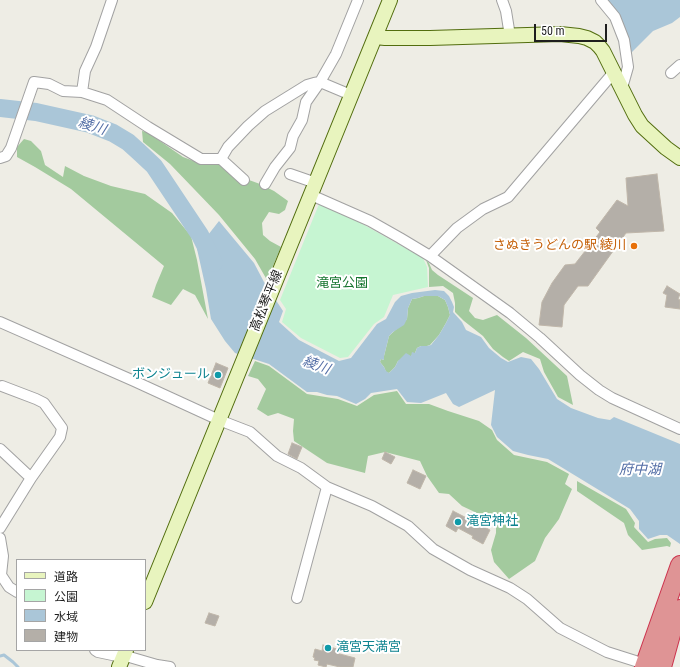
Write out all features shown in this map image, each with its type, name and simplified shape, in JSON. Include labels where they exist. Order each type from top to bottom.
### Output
[{"type":"highway","points":[[651,666],[680,565]]},
{"type":"highway","points":[[651,666],[673,627],[680,609]]},
{"type":"main road","name":"高松琴平線","points":[[146,600],[390,0]]},
{"type":"main road","points":[[376,37],[430,38],[560,34],[587,38],[600,46],[642,126],[680,158]]},
{"type":"street","points":[[82,92],[85,71],[96,47],[112,0]]},
{"type":"street","points":[[265,184],[275,167],[290,148],[293,136],[302,120],[306,102],[320,82],[336,54],[358,0]]},
{"type":"street","points":[[502,0],[506,11],[510,36]]},
{"type":"street","points":[[601,0],[615,17],[624,40],[628,67],[622,88]]},
{"type":"street","points":[[671,72],[680,65]]},
{"type":"street","points":[[430,256],[462,224],[483,209],[508,198],[614,72]]},
{"type":"street","points":[[0,158],[6,156],[11,148],[34,82],[49,84],[62,91],[82,92],[107,100],[201,159],[222,159],[244,180]]},
{"type":"street","points":[[222,159],[228,147],[265,111],[307,85],[320,82],[351,95]]},
{"type":"street","points":[[290,174],[313,189],[430,256],[510,313],[599,390],[612,398],[680,429]]},
{"type":"street","points":[[0,322],[219,420],[250,432],[277,456],[301,468],[328,487],[372,506],[408,526],[433,549],[470,570],[510,588],[527,599],[560,628],[607,652],[651,666]]},
{"type":"street","points":[[0,528],[31,478],[60,437],[62,428],[44,404],[36,399],[2,386]]},
{"type":"street","points":[[0,449],[31,478]]},
{"type":"street","points":[[297,598],[328,487]]},
{"type":"street","points":[[0,538],[3,556],[1,575],[9,587],[16,591]]},
{"type":"street","points":[[96,651],[122,658],[126,656],[156,665],[170,667]]},
{"type":"green space","points":[[142,131],[147,132],[183,157],[202,164],[218,164],[245,185],[249,180],[260,184],[274,191],[288,201],[285,210],[279,214],[269,212],[262,223],[263,235],[281,247],[267,280],[255,259],[219,215],[170,164],[143,142]]},
{"type":"green space","points":[[24,139],[31,141],[41,151],[45,165],[63,177],[65,166],[84,176],[111,186],[145,194],[172,213],[191,236],[208,319],[195,295],[183,289],[171,305],[152,297],[164,266],[71,189],[17,157],[17,147]]},
{"type":"green space","name":"滝宮公園","points":[[319,204],[359,222],[423,258],[427,267],[428,287],[393,295],[384,317],[374,324],[348,357],[340,358],[301,338],[282,322],[286,309],[280,300]]},
{"type":"green space","points":[[426,260],[432,270],[438,275],[473,298],[469,311],[475,318],[483,320],[497,315],[526,338],[567,376],[573,405],[558,397],[544,372],[540,359],[523,352],[509,361],[493,349],[483,336],[455,312],[453,293],[443,286],[429,287],[429,268]]},
{"type":"green space","points":[[424,296],[438,296],[445,300],[450,315],[446,323],[439,335],[430,345],[417,348],[415,353],[398,361],[389,373],[386,372],[380,362],[381,359],[384,360],[389,336],[407,319],[408,308],[412,299]]},
{"type":"green space","points":[[255,361],[269,366],[307,394],[338,399],[357,406],[374,395],[397,391],[406,404],[429,404],[479,421],[492,430],[497,440],[514,455],[547,462],[569,474],[565,484],[572,489],[559,519],[545,538],[535,561],[509,579],[494,562],[491,550],[496,533],[496,522],[462,506],[449,494],[439,493],[427,476],[420,461],[385,452],[368,456],[365,473],[327,463],[294,441],[294,419],[278,413],[268,416],[257,409],[266,389],[258,379],[248,376]]},
{"type":"green space","points":[[577,481],[626,509],[635,523],[634,527],[648,542],[655,539],[667,538],[671,543],[670,547],[667,546],[642,550],[628,535],[624,523],[577,491]]},
{"type":"water","points":[[608,0],[680,0],[680,17],[672,23],[653,31],[629,55],[625,29],[613,6]]},
{"type":"water","name":"府中湖","points":[[219,221],[254,263],[264,282],[283,311],[279,322],[299,340],[339,361],[351,358],[377,324],[386,319],[395,302],[401,296],[435,290],[444,291],[452,302],[454,307],[453,312],[462,322],[466,330],[481,337],[489,348],[508,362],[521,357],[531,359],[539,369],[557,399],[571,408],[598,418],[610,420],[614,417],[680,444],[680,544],[667,535],[660,535],[648,539],[639,529],[639,521],[630,509],[548,459],[513,451],[497,437],[491,425],[495,390],[459,407],[453,404],[446,393],[421,403],[407,402],[397,389],[371,393],[365,399],[356,404],[337,396],[317,392],[307,392],[269,364],[235,353],[225,341],[211,319],[197,249]],"holes":[[[424,296],[438,296],[445,300],[450,315],[439,335],[431,345],[417,348],[415,353],[412,352],[411,356],[406,353],[389,373],[380,362],[381,359],[384,360],[389,336],[404,325],[412,299]]]},
{"type":"building","points":[[657,174],[664,231],[626,233],[588,286],[578,286],[564,305],[562,327],[539,325],[542,302],[552,283],[565,265],[575,264],[600,232],[596,228],[617,200],[628,206],[626,178]]},
{"type":"building","points":[[667,286],[680,294],[678,299],[680,300],[680,309],[665,307],[667,295],[663,293]]},
{"type":"building","name":"ボンジュール","points":[[216,363],[228,368],[220,388],[208,383]]},
{"type":"building","points":[[292,443],[302,447],[297,459],[288,454]]},
{"type":"building","points":[[385,452],[395,457],[391,464],[382,459]]},
{"type":"building","points":[[413,470],[426,476],[420,489],[407,483]]},
{"type":"building","points":[[453,511],[490,530],[483,544],[472,538],[473,536],[458,528],[456,532],[446,526]]},
{"type":"building","points":[[209,613],[219,616],[215,626],[205,623]]},
{"type":"building","name":"滝宮天満宮","points":[[323,645],[337,649],[336,653],[355,658],[353,667],[340,667],[327,664],[326,667],[318,665],[319,661],[314,660],[315,658],[313,657],[315,649],[322,651]]},
{"type":"waterway","name":"綾川","points":[[0,108],[36,112],[90,124],[113,133],[128,142],[154,166],[200,235],[214,263]]},
{"type":"waterway","points":[[0,656],[4,655],[18,667]]},
{"type":"place","name":"さぬきうどんの駅 綾川","points":[[634,246]]},
{"type":"place","name":"ボンジュール","points":[[218,375]]},
{"type":"place","name":"滝宮神社","points":[[458,522]]},
{"type":"place","name":"滝宮天満宮","points":[[328,648]]}]
